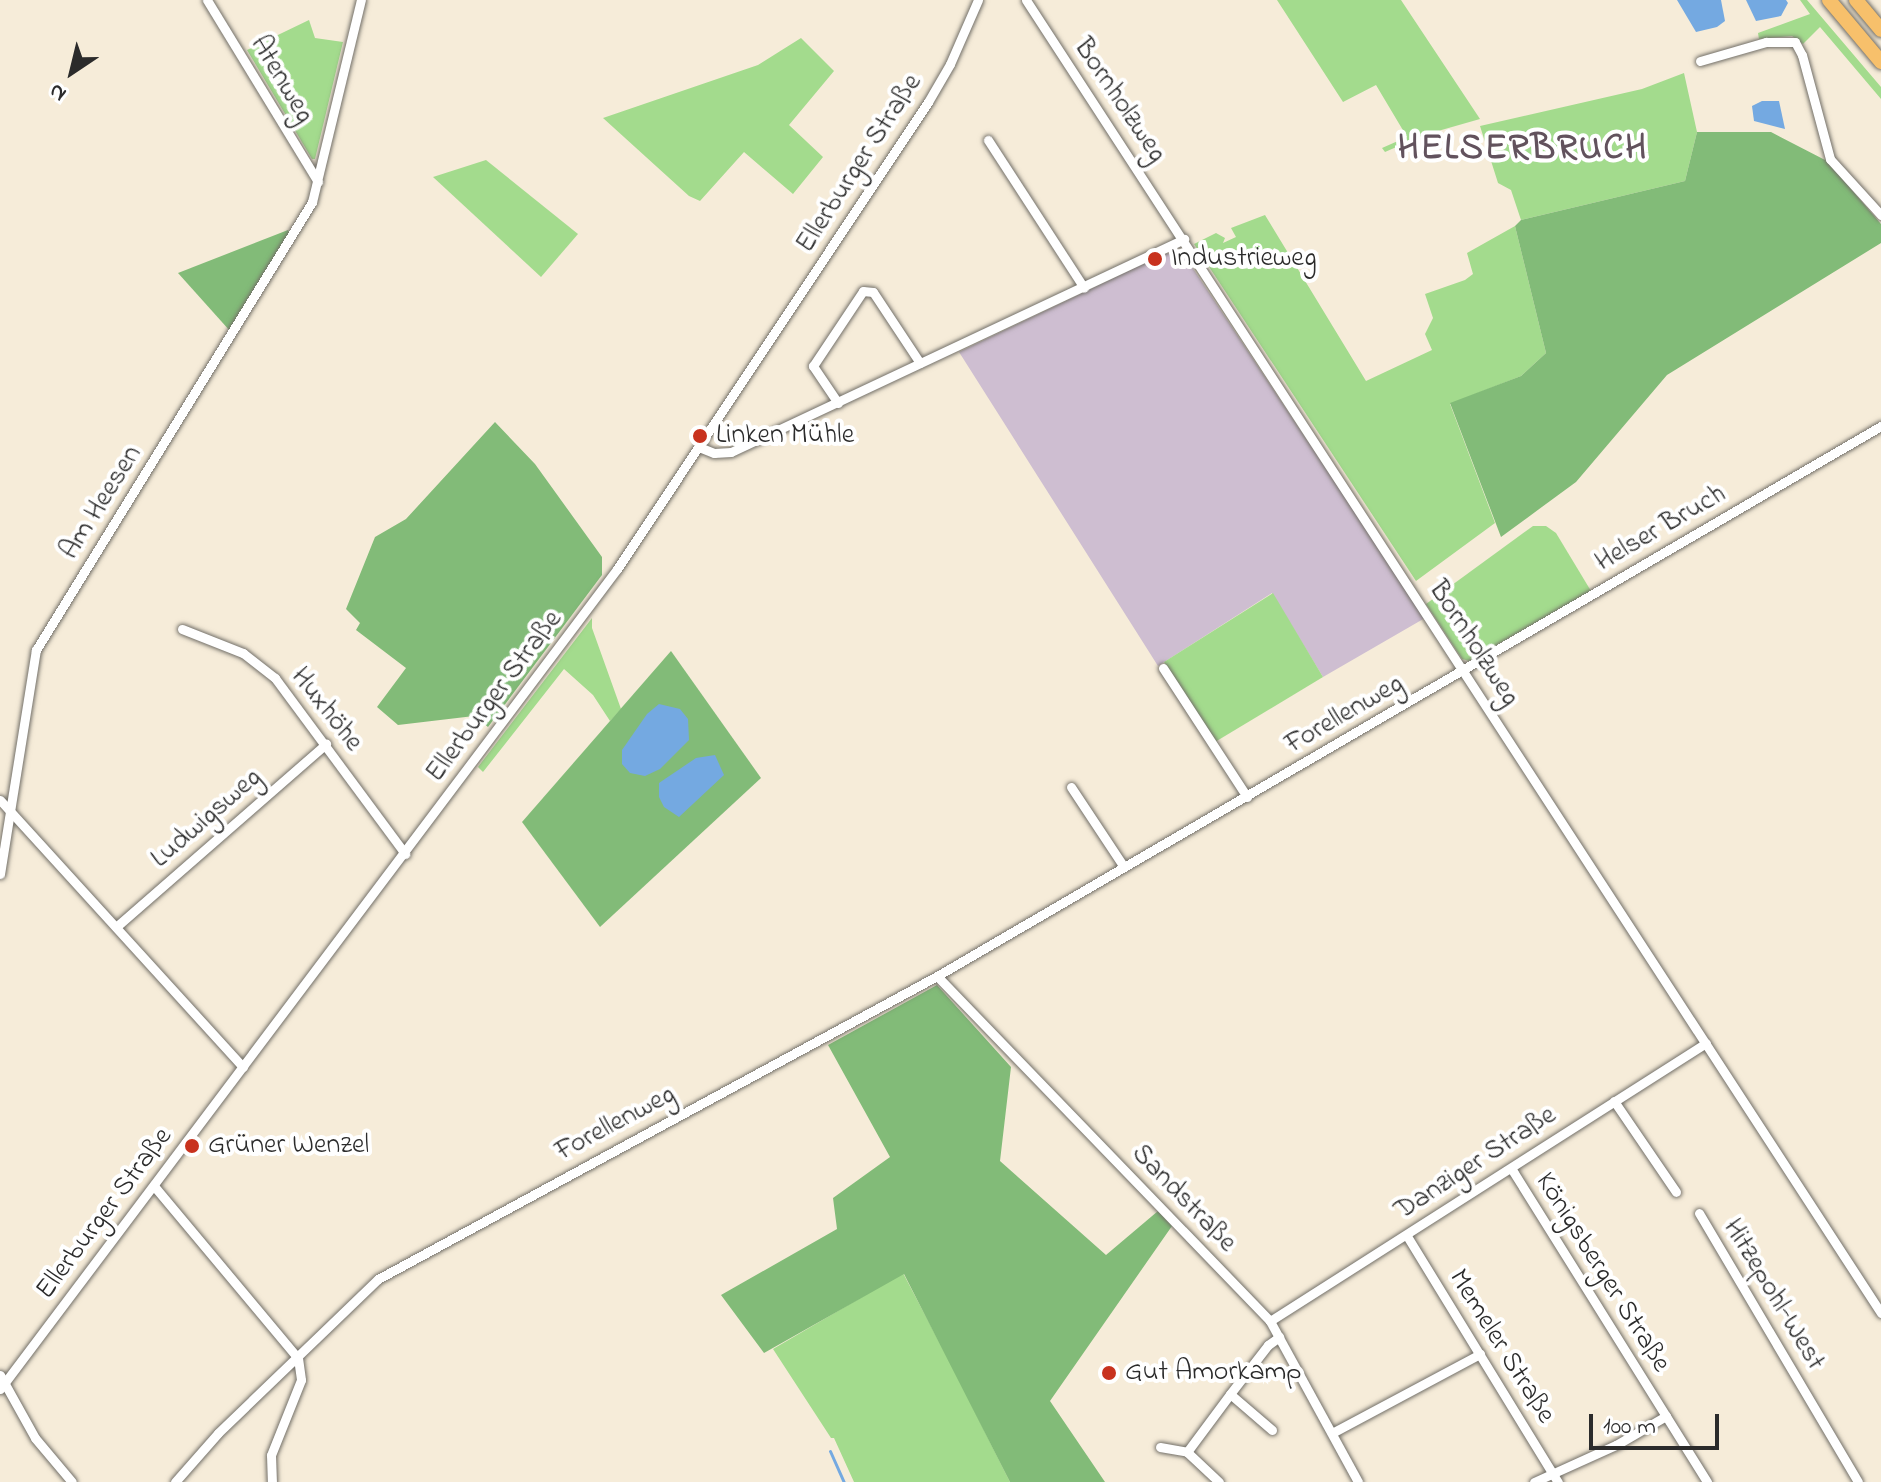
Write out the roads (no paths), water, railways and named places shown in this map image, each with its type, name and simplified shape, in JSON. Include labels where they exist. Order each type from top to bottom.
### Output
[{"type":"highway","points":[[1829,0],[1881,62]]},
{"type":"highway","points":[[1856,0],[1881,30]]},
{"type":"street","name":"Atenweg","points":[[207,0],[318,182]]},
{"type":"street","name":"Am Heesen","points":[[0,872],[36,650],[302,221],[318,182],[361,0]]},
{"type":"street","name":"Ellerburger Straße","points":[[1,1382],[154,1186],[569,636],[699,447],[928,102],[950,64],[978,0]]},
{"type":"street","name":"Bornholzweg","points":[[1026,0],[1881,1313]]},
{"type":"street","points":[[1700,61],[1766,42],[1795,42],[1802,55],[1830,159],[1881,215]]},
{"type":"street","points":[[988,140],[1084,288]]},
{"type":"street","points":[[699,447],[714,453],[731,452],[1184,239]]},
{"type":"street","points":[[838,403],[813,366],[863,291],[873,292],[920,363]]},
{"type":"street","name":"Helser Bruch","points":[[1464,670],[1881,426]]},
{"type":"street","name":"Huxhöhe","points":[[182,629],[243,653],[275,678],[405,854]]},
{"type":"street","points":[[1163,668],[1247,797]]},
{"type":"street","name":"Forellenweg","points":[[175,1482],[218,1433],[386,1275],[937,976],[1464,670]]},
{"type":"street","name":"Ludwigsweg","points":[[116,927],[326,744]]},
{"type":"street","points":[[1071,787],[1124,867]]},
{"type":"street","points":[[0,800],[243,1067]]},
{"type":"street","name":"Sandstraße","points":[[937,976],[1270,1321],[1358,1482]]},
{"type":"street","name":"Danziger Straße","points":[[1270,1321],[1706,1043]]},
{"type":"street","points":[[1614,1101],[1676,1192]]},
{"type":"street","name":"Königsberger Straße","points":[[1511,1168],[1707,1482]]},
{"type":"street","points":[[154,1186],[298,1358],[301,1380],[271,1455],[272,1482]]},
{"type":"street","name":"Hitzepohl-West","points":[[1699,1213],[1858,1482]]},
{"type":"street","name":"Memeler Straße","points":[[1407,1236],[1556,1478]]},
{"type":"street","points":[[1187,1452],[1268,1345],[1279,1337]]},
{"type":"street","points":[[1332,1433],[1480,1354]]},
{"type":"street","points":[[1,1382],[35,1438],[72,1482]]},
{"type":"street","points":[[1230,1394],[1272,1430]]},
{"type":"street","points":[[1534,1482],[1556,1478],[1666,1416]]},
{"type":"street","points":[[1160,1447],[1187,1452],[1219,1482]]},
{"type":"water","points":[[1677,0],[1721,0],[1725,21],[1717,27],[1696,32]]},
{"type":"water","points":[[1746,0],[1786,0],[1788,3],[1781,16],[1756,21]]},
{"type":"water","points":[[1762,101],[1779,101],[1785,129],[1754,121],[1752,106]]},
{"type":"water","points":[[659,704],[680,709],[688,719],[689,740],[660,769],[645,776],[630,773],[622,764],[622,750],[647,714]]},
{"type":"water","points":[[715,755],[724,775],[679,817],[664,807],[659,797],[659,783],[696,758]]},
{"type":"waterway","points":[[830,1451],[844,1482]]},
{"type":"place","name":"Industrieweg","points":[[1155,259]]},
{"type":"place","name":"Linken Mühle","points":[[700,436]]},
{"type":"place","name":"Grüner Wenzel","points":[[192,1146]]},
{"type":"place","name":"Gut Amorkamp","points":[[1109,1373]]},
{"type":"district","name":"HELSERBRUCH","points":[[1523,150]]}]
